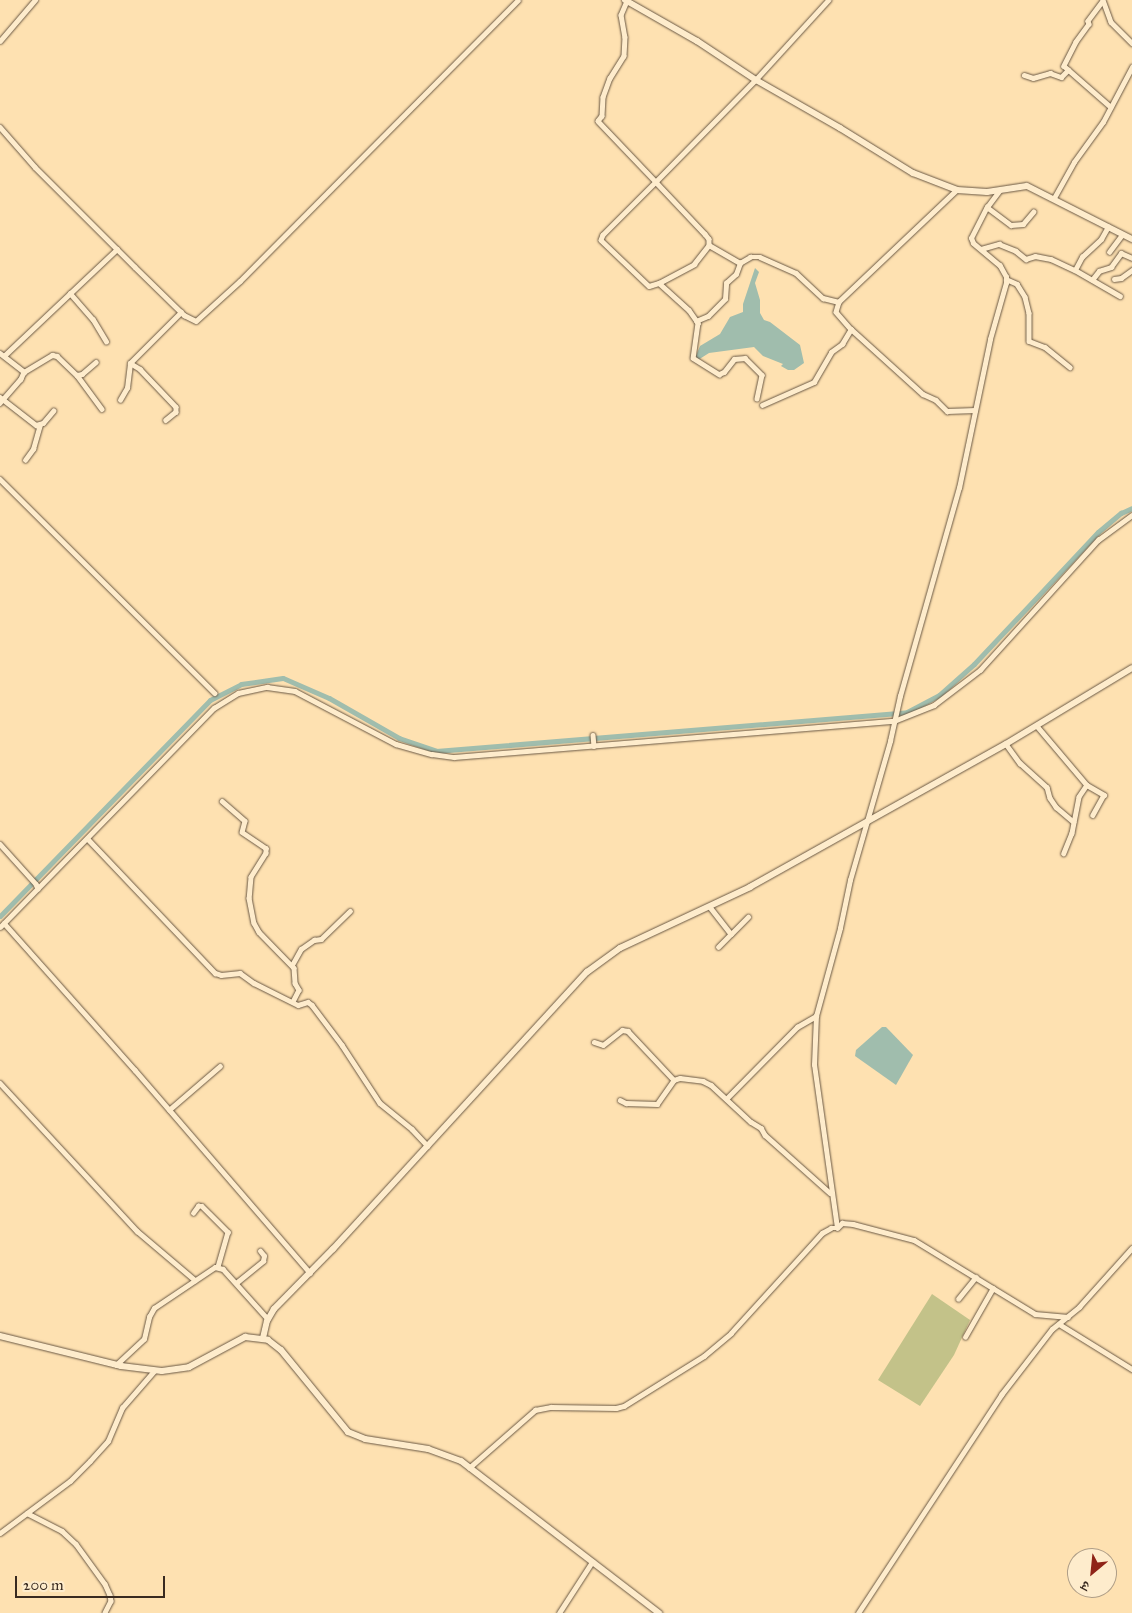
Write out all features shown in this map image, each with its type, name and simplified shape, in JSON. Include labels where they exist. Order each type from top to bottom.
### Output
[{"type":"street","points":[[0,41],[36,0]]},
{"type":"street","points":[[0,127],[35,167],[181,312],[193,321],[200,320],[518,0]]},
{"type":"street","points":[[709,245],[694,264],[659,283],[647,285],[601,240],[602,235],[756,80],[830,0]]},
{"type":"street","points":[[1095,0],[1102,1]]},
{"type":"street","points":[[740,264],[709,245],[705,234],[598,121],[602,116],[603,97],[610,78],[624,56],[625,37],[621,15],[626,1],[697,41],[756,80],[840,128],[913,174],[957,190],[1000,190],[1027,186],[1054,198],[1132,240]]},
{"type":"street","points":[[1102,1],[1111,22],[1132,43]]},
{"type":"street","points":[[1102,1],[1064,63],[1068,70],[1111,107]]},
{"type":"street","points":[[1054,198],[1070,168],[1098,130],[1132,67]]},
{"type":"street","points":[[1024,74],[1033,78],[1050,73],[1061,77],[1068,70]]},
{"type":"street","points":[[957,190],[839,302],[837,315],[923,394],[936,400],[947,411],[975,410]]},
{"type":"street","points":[[837,1228],[814,1065],[816,1016],[866,822],[874,803],[897,707],[959,488],[975,410],[1006,279],[1000,266],[972,241],[971,235],[987,207],[1000,190]]},
{"type":"street","points":[[987,207],[1010,225],[1023,224],[1033,212]]},
{"type":"street","points":[[1075,270],[1082,257],[1101,239],[1108,227]]},
{"type":"street","points":[[1109,252],[1122,235]]},
{"type":"street","points":[[981,249],[995,244],[1003,245],[1022,254],[1026,259],[1035,256],[1044,257],[1075,270],[1120,296]]},
{"type":"street","points":[[24,372],[2,354],[117,249]]},
{"type":"street","points":[[1092,280],[1099,271],[1111,267],[1121,254],[1131,256]]},
{"type":"street","points":[[696,321],[708,316],[724,299],[726,283],[736,274],[740,264],[750,257],[760,257],[796,273],[823,298],[839,302]]},
{"type":"street","points":[[1114,279],[1121,278],[1132,270]]},
{"type":"street","points":[[1006,279],[1017,284],[1025,297],[1029,313],[1029,341],[1045,347],[1070,367]]},
{"type":"street","points":[[659,283],[689,310],[696,321],[698,330],[693,358],[719,374],[724,372],[734,359],[745,358],[762,375],[757,398]]},
{"type":"street","points":[[70,293],[93,319],[106,341]]},
{"type":"street","points":[[120,400],[128,388],[130,363],[181,312]]},
{"type":"street","points":[[762,405],[814,382],[831,352],[842,344],[851,329]]},
{"type":"street","points":[[40,425],[32,423],[1,399],[21,379],[24,372],[49,356],[54,355],[77,375],[102,409]]},
{"type":"street","points":[[77,375],[82,374],[96,362]]},
{"type":"street","points":[[130,363],[140,369],[176,407],[176,412],[166,420]]},
{"type":"street","points":[[25,460],[33,449],[40,425],[53,411]]},
{"type":"street","points":[[0,479],[214,693]]},
{"type":"street","points":[[0,927],[37,886],[88,839],[214,708],[238,693],[267,687],[295,691],[396,744],[436,755],[462,756],[895,719],[917,713],[941,701],[980,670],[1098,540],[1132,514]]},
{"type":"street","points":[[263,1338],[268,1319],[279,1303],[310,1273],[587,972],[620,948],[710,907],[1006,744],[1132,668]]},
{"type":"street","points":[[1040,724],[1087,785],[1104,795],[1093,815]]},
{"type":"street","points":[[593,735],[594,744]]},
{"type":"street","points":[[1006,744],[1020,763],[1047,787],[1050,798],[1056,807],[1074,822]]},
{"type":"street","points":[[1064,853],[1074,822],[1079,797],[1087,785]]},
{"type":"street","points":[[222,801],[245,821],[242,832],[266,848],[249,885],[248,898],[254,923],[270,945],[292,965],[299,990],[293,1002]]},
{"type":"street","points":[[88,839],[215,973],[221,976],[232,972],[240,973],[254,983],[298,1005],[308,1002],[312,1005],[342,1044],[380,1103],[412,1129],[428,1146]]},
{"type":"street","points":[[0,844],[37,886]]},
{"type":"street","points":[[710,907],[731,934]]},
{"type":"street","points":[[292,965],[301,949],[314,940],[321,939],[350,911]]},
{"type":"street","points":[[718,947],[748,917]]},
{"type":"street","points":[[4,923],[40,961],[310,1273]]},
{"type":"street","points":[[726,1099],[796,1027],[816,1016]]},
{"type":"street","points":[[594,1042],[603,1045],[622,1030],[628,1031],[674,1080]]},
{"type":"street","points":[[169,1110],[220,1066]]},
{"type":"street","points":[[620,1100],[633,1104],[657,1104],[674,1080],[680,1078],[703,1081],[751,1122],[761,1128],[765,1135],[831,1194]]},
{"type":"street","points":[[0,1084],[137,1231],[195,1280]]},
{"type":"street","points":[[116,1365],[144,1338],[149,1317],[154,1308],[218,1266],[228,1232],[202,1206],[198,1206],[192,1213]]},
{"type":"street","points":[[470,1468],[536,1410],[551,1407],[616,1408],[643,1396],[696,1361],[732,1333],[822,1233],[831,1228],[837,1228],[842,1223],[853,1224],[914,1240],[1035,1314],[1068,1317]]},
{"type":"street","points":[[858,1613],[1001,1395],[1052,1329],[1068,1317],[1132,1248]]},
{"type":"street","points":[[236,1283],[263,1261],[264,1256],[260,1251]]},
{"type":"street","points":[[218,1266],[268,1319]]},
{"type":"street","points":[[958,1299],[976,1277]]},
{"type":"street","points":[[965,1337],[993,1288]]},
{"type":"street","points":[[1059,1324],[1132,1369]]},
{"type":"street","points":[[0,1336],[116,1365],[154,1371],[189,1367],[245,1337],[263,1338],[281,1350],[348,1432],[365,1439],[428,1449],[460,1461],[659,1613]]},
{"type":"street","points":[[0,1533],[70,1481],[104,1448],[122,1408],[154,1371]]},
{"type":"street","points":[[27,1513],[62,1531],[76,1544],[105,1584],[110,1595],[111,1601],[105,1613]]},
{"type":"street","points":[[559,1613],[592,1562]]},
{"type":"shaded area","points":[[755,268],[759,272],[755,283],[760,300],[760,313],[764,320],[770,322],[800,345],[804,363],[794,370],[788,370],[781,366],[783,364],[763,356],[754,347],[709,353],[698,360],[695,358],[700,346],[720,334],[730,317],[743,312],[743,304]]},
{"type":"shaded area","points":[[882,1027],[886,1027],[913,1055],[896,1085],[855,1056],[856,1050]]},
{"type":"shaded area","points":[[932,1294],[970,1320],[954,1355],[920,1406],[878,1380]]},
{"type":"waterway","points":[[0,916],[210,700],[241,684],[283,678],[329,698],[399,738],[436,751],[907,712],[939,695],[974,664],[1098,532],[1121,513],[1132,508]]}]
